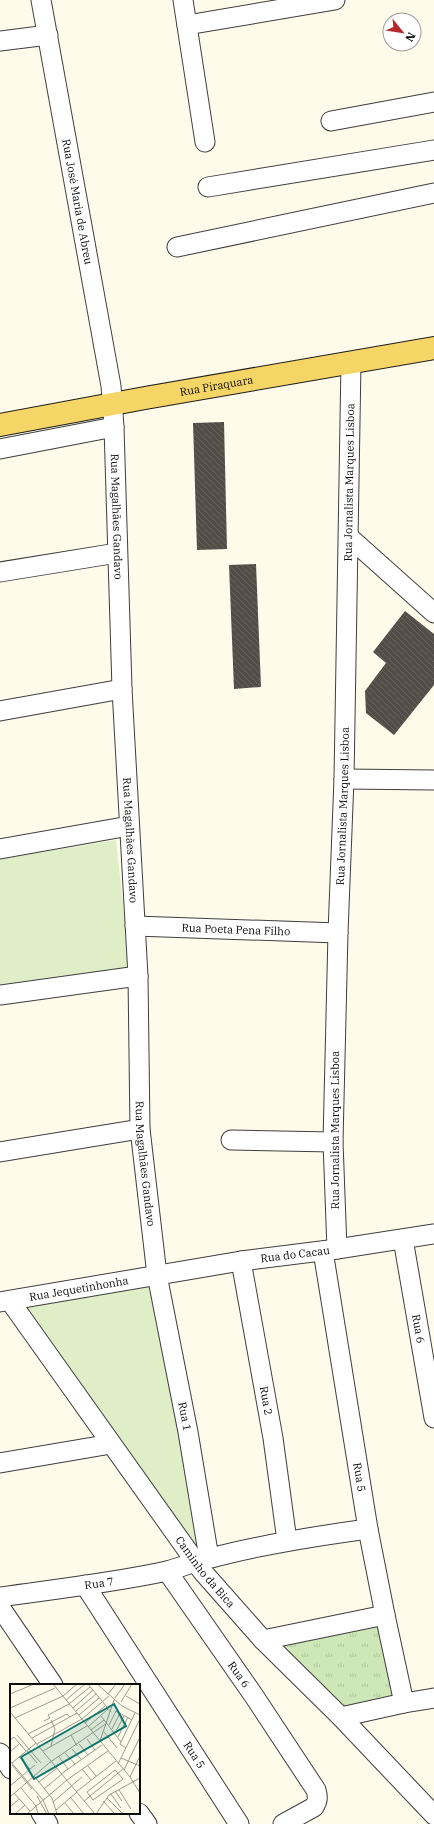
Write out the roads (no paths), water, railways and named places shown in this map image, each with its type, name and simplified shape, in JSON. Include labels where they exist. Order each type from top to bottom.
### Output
[{"type":"main road","name":"Rua Piraquara","points":[[0,425],[434,348]]},
{"type":"street","name":"Rua José Maria de Abreu","points":[[41,0],[108,364],[112,404]]},
{"type":"street","points":[[183,0],[205,142]]},
{"type":"street","points":[[187,25],[335,0]]},
{"type":"street","points":[[0,41],[48,34]]},
{"type":"street","points":[[331,121],[434,102]]},
{"type":"street","points":[[208,187],[434,150]]},
{"type":"street","points":[[177,247],[434,192]]},
{"type":"street","name":"Rua Jornalista Marques Lisboa","points":[[330,1250],[338,933],[344,779],[351,362]]},
{"type":"street","name":"Rua Magalhães Gandavo","points":[[112,404],[122,690],[138,976],[140,1129],[157,1275]]},
{"type":"street","points":[[0,449],[114,427]]},
{"type":"street","points":[[349,536],[434,613]]},
{"type":"street","points":[[0,572],[117,553]]},
{"type":"street","points":[[0,711],[122,690]]},
{"type":"street","points":[[344,779],[434,780]]},
{"type":"street","points":[[0,849],[129,826]]},
{"type":"street","name":"Rua Poeta Pena Filho","points":[[135,926],[338,933]]},
{"type":"street","points":[[0,995],[138,976]]},
{"type":"street","points":[[0,1152],[140,1129]]},
{"type":"street","points":[[231,1140],[333,1142]]},
{"type":"street","name":"Rua do Cacau","points":[[157,1275],[241,1261],[330,1250],[434,1234]]},
{"type":"street","name":"Rua 6","points":[[403,1239],[434,1418]]},
{"type":"street","name":"Rua 5","points":[[330,1250],[368,1529],[404,1703]]},
{"type":"street","name":"Rua 2","points":[[241,1261],[273,1438],[287,1541]]},
{"type":"street","name":"Rua Jequetinhonha","points":[[5,1301],[157,1275]]},
{"type":"street","name":"Rua 1","points":[[157,1275],[189,1439],[202,1561]]},
{"type":"street","name":"Caminho da Bica","points":[[5,1301],[111,1444],[263,1640],[341,1717],[434,1815]]},
{"type":"street","points":[[0,1463],[111,1444]]},
{"type":"street","name":"Rua 7","points":[[0,1597],[85,1585],[167,1571],[202,1561],[287,1541],[368,1529]]},
{"type":"street","name":"Rua 6","points":[[167,1571],[198,1618],[254,1696],[318,1795],[317,1802],[308,1811],[283,1824]]},
{"type":"street","name":"Rua 5","points":[[85,1585],[239,1824]]},
{"type":"street","points":[[0,1607],[52,1684]]},
{"type":"street","points":[[263,1640],[385,1615]]},
{"type":"street","points":[[341,1717],[434,1698]]},
{"type":"street","points":[[0,1753],[10,1768]]},
{"type":"street","points":[[42,1814],[48,1824]]},
{"type":"street","points":[[140,1814],[147,1824]]}]
